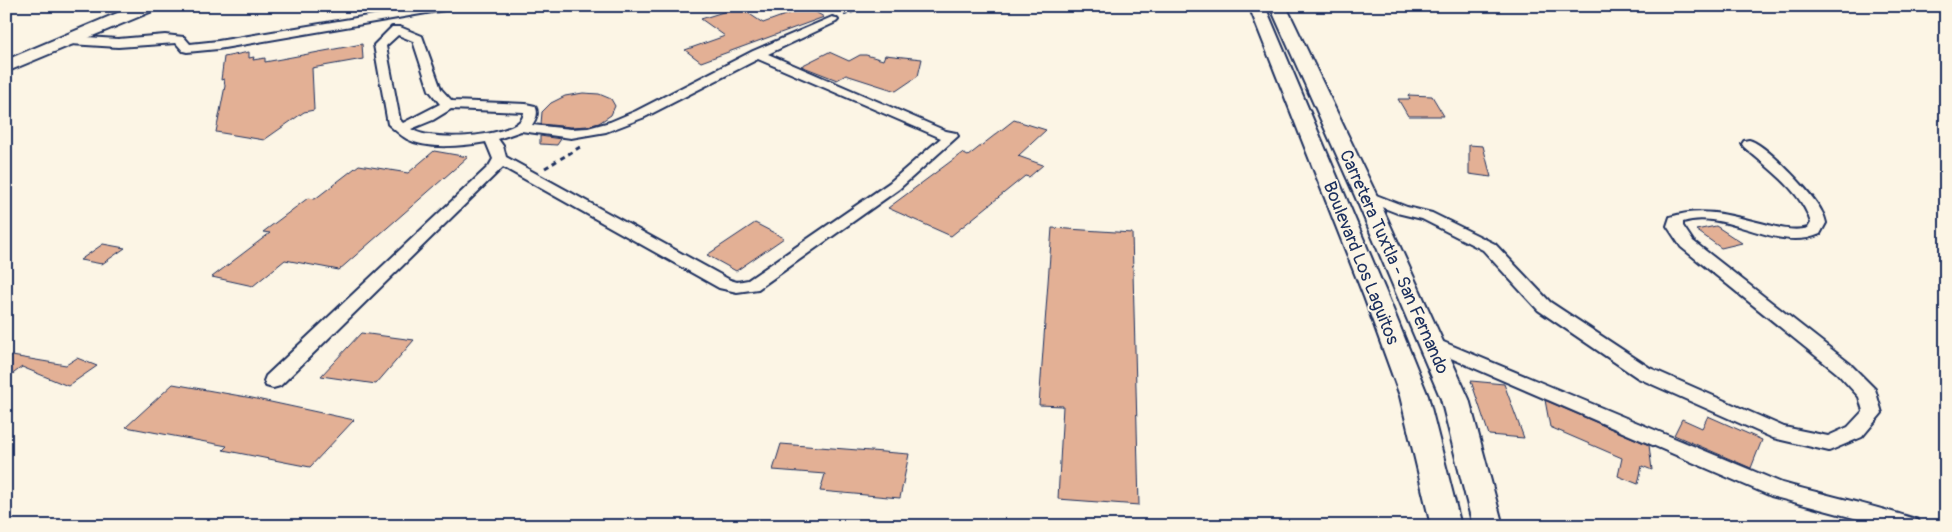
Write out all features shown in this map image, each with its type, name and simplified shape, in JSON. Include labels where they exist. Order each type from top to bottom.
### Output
[{"type":"main road","points":[[6,56],[126,6]]},
{"type":"main road","points":[[6,67],[149,6]]},
{"type":"main road","name":"Boulevard Los Laguitos","points":[[1257,6],[1365,269],[1414,396],[1446,526]]},
{"type":"main road","name":"Carretera Tuxtla - San Fernando","points":[[1278,6],[1366,196],[1455,399],[1488,526]]},
{"type":"main road","points":[[1365,269],[1397,270]]},
{"type":"street","points":[[389,12],[403,6]]},
{"type":"street","points":[[70,40],[118,43],[165,39],[180,40],[188,48],[218,45],[389,12],[450,6]]},
{"type":"street","points":[[389,12],[396,30],[418,38],[435,90],[448,105]]},
{"type":"street","points":[[520,127],[564,134],[604,129],[635,116],[757,54],[832,20]]},
{"type":"street","points":[[396,30],[380,45],[393,121],[404,127],[412,136],[428,139],[468,140],[490,138],[528,123],[531,113],[526,108],[448,105],[428,117],[404,127]]},
{"type":"street","points":[[490,138],[496,146],[500,159],[724,284],[737,286],[752,285],[894,186],[951,136],[942,134],[757,54]]},
{"type":"street","points":[[1366,196],[1402,210],[1427,216],[1456,228],[1489,247],[1544,306],[1644,373],[1780,433],[1829,444],[1855,432],[1872,413],[1868,394],[1843,368],[1687,244],[1675,226],[1675,220],[1682,216],[1700,215],[1783,233],[1796,234],[1814,231],[1818,225],[1818,216],[1805,198],[1794,184],[1748,144]]},
{"type":"street","points":[[273,381],[381,275],[478,185],[500,159]]},
{"type":"street","points":[[1429,342],[1778,490],[1843,508],[1865,511],[1911,526]]},
{"type":"path","points":[[832,20],[870,6]]},
{"type":"building","points":[[739,7],[763,23],[807,7],[824,17],[701,62],[685,50],[725,36],[701,19]]},
{"type":"building","points":[[362,44],[363,59],[312,68],[314,110],[304,112],[264,140],[216,132],[225,86],[224,79],[221,80],[224,57],[249,52],[249,58],[254,57],[253,60],[265,58],[265,62]]},
{"type":"building","points":[[829,52],[849,61],[860,55],[883,60],[885,55],[922,59],[918,76],[896,91],[846,75],[837,80],[801,66]]},
{"type":"building","points":[[583,93],[599,94],[611,99],[615,106],[611,115],[599,123],[588,126],[571,127],[541,124],[542,112],[551,103],[565,96]]},
{"type":"building","points":[[1408,95],[1432,96],[1444,116],[1408,116],[1398,99],[1410,99]]},
{"type":"building","points":[[1014,120],[1046,130],[1018,156],[1043,165],[1029,177],[1025,176],[951,236],[888,208],[962,153],[968,156]]},
{"type":"building","points":[[540,136],[561,139],[557,145],[540,144]]},
{"type":"building","points":[[1469,145],[1483,146],[1491,177],[1469,174]]},
{"type":"building","points":[[434,151],[468,157],[339,270],[285,260],[253,286],[212,277],[270,233],[263,232],[308,198],[315,199],[359,165],[408,173]]},
{"type":"building","points":[[755,223],[784,238],[736,271],[707,255]]},
{"type":"building","points":[[1716,226],[1742,243],[1721,248],[1696,230]]},
{"type":"building","points":[[1052,228],[1132,233],[1139,505],[1058,499],[1063,406],[1039,405]]},
{"type":"building","points":[[103,244],[125,248],[102,264],[80,260]]},
{"type":"building","points":[[361,333],[414,340],[376,384],[321,376]]},
{"type":"building","points":[[6,355],[66,365],[77,358],[97,366],[68,386],[22,367],[6,379]]},
{"type":"building","points":[[1471,381],[1504,384],[1524,438],[1489,435]]},
{"type":"building","points":[[173,384],[252,398],[354,420],[310,467],[223,450],[227,446],[126,427]]},
{"type":"building","points":[[1545,400],[1649,445],[1652,470],[1642,466],[1638,484],[1618,476],[1622,458],[1550,427]]},
{"type":"building","points":[[1708,416],[1762,440],[1751,468],[1674,435],[1682,419],[1702,428]]},
{"type":"building","points":[[781,444],[909,454],[900,498],[820,491],[825,474],[773,470]]}]
